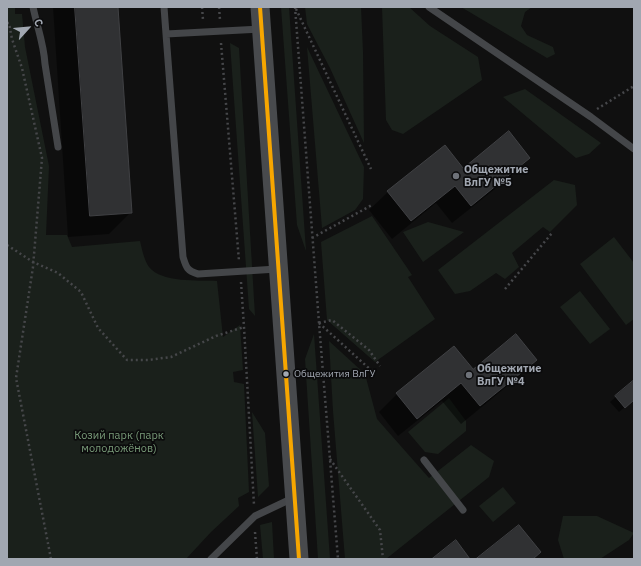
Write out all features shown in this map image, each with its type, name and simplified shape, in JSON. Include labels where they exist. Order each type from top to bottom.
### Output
[{"type":"main road","points":[[260,7],[299,559]]},
{"type":"lane","points":[[33,7],[44,53],[58,147]]},
{"type":"lane","points":[[164,7],[183,257],[185,265],[190,271],[198,274],[278,269]]},
{"type":"lane","points":[[429,7],[587,114],[634,149]]},
{"type":"lane","points":[[166,34],[261,29]]},
{"type":"lane","points":[[424,460],[463,510]]},
{"type":"lane","points":[[211,559],[255,516],[294,498]]},
{"type":"path","points":[[219,7],[244,327],[257,559]]},
{"type":"path","points":[[295,7],[370,169]]},
{"type":"path","points":[[295,7],[338,559]]},
{"type":"path","points":[[8,23],[22,68],[42,158],[33,262],[16,378],[51,559]]},
{"type":"path","points":[[587,114],[634,86]]},
{"type":"path","points":[[312,238],[372,205]]},
{"type":"path","points":[[505,289],[552,233]]},
{"type":"path","points":[[7,245],[33,262],[58,273],[81,292],[98,328],[127,360],[148,360],[171,356],[216,336],[244,327]]},
{"type":"path","points":[[319,323],[332,320],[369,350],[380,366]]},
{"type":"path","points":[[319,323],[373,372]]},
{"type":"path","points":[[330,458],[380,530],[383,559]]},
{"type":"green space","name":"Козий парк (парк молодожёнов)","points":[[7,7],[15,7],[15,14],[22,14],[25,47],[49,166],[46,235],[67,235],[72,247],[140,241],[143,254],[149,267],[162,276],[181,280],[217,281],[223,337],[240,325],[243,370],[233,372],[234,382],[244,384],[249,492],[238,498],[239,506],[211,532],[186,559],[7,559]]},
{"type":"green space","points":[[281,7],[289,7],[306,251],[297,225]]},
{"type":"green space","points":[[305,7],[361,7],[364,143],[330,68],[307,24]]},
{"type":"green space","points":[[382,7],[409,7],[430,26],[478,57],[482,80],[403,134],[392,130],[386,120]]},
{"type":"green space","points":[[461,7],[532,7],[525,12],[521,26],[527,35],[553,47],[555,54],[547,58]]},
{"type":"green space","points":[[230,43],[239,48],[255,316],[249,309]]},
{"type":"green space","points":[[307,47],[364,167],[363,199],[355,210],[322,228]]},
{"type":"green space","points":[[525,89],[601,143],[589,154],[576,158],[503,97]]},
{"type":"green space","points":[[554,180],[575,185],[577,205],[550,232],[543,227],[512,253],[519,267],[505,279],[496,273],[470,291],[455,294],[438,270]]},
{"type":"green space","points":[[372,216],[412,275],[408,277],[435,319],[375,362],[327,320],[321,242]]},
{"type":"green space","points":[[428,222],[464,232],[423,262],[403,232]]},
{"type":"green space","points":[[614,237],[634,263],[634,319],[626,325],[580,264]]},
{"type":"green space","points":[[580,291],[610,329],[590,344],[560,307]]},
{"type":"green space","points":[[314,334],[330,559],[318,559],[305,359]]},
{"type":"green space","points":[[329,341],[365,374],[377,419],[429,478],[471,445],[494,461],[489,477],[386,559],[345,559]]},
{"type":"green space","points":[[449,398],[466,421],[466,431],[438,454],[425,452],[408,432]]},
{"type":"green space","points":[[252,412],[265,433],[269,486],[258,497]]},
{"type":"green space","points":[[503,487],[516,503],[493,522],[479,506]]},
{"type":"green space","points":[[563,516],[597,516],[634,533],[629,540],[600,559],[564,559],[558,540]]},
{"type":"green space","points":[[272,522],[274,559],[263,559],[260,525]]},
{"type":"building","points":[[75,7],[118,7],[132,213],[90,216]]},
{"type":"building","name":"Общежитие ВлГУ №5","points":[[509,131],[530,158],[471,206],[455,186],[411,221],[387,191],[445,145],[463,168]]},
{"type":"building","name":"Общежитие ВлГУ №4","points":[[516,334],[537,360],[480,406],[461,383],[417,419],[396,393],[454,346],[473,369]]},
{"type":"building","points":[[634,380],[634,400],[625,408],[615,396]]},
{"type":"building","points":[[519,525],[541,552],[533,559],[476,559]]},
{"type":"building","points":[[456,540],[470,559],[432,559]]},
{"type":"transit line","points":[[260,7],[299,559]]},
{"type":"place","name":"Общежитие ВлГУ №5","points":[[456,176]]},
{"type":"place","name":"Общежития ВлГУ","points":[[286,374]]},
{"type":"place","name":"Общежитие ВлГУ №4","points":[[469,375]]}]
